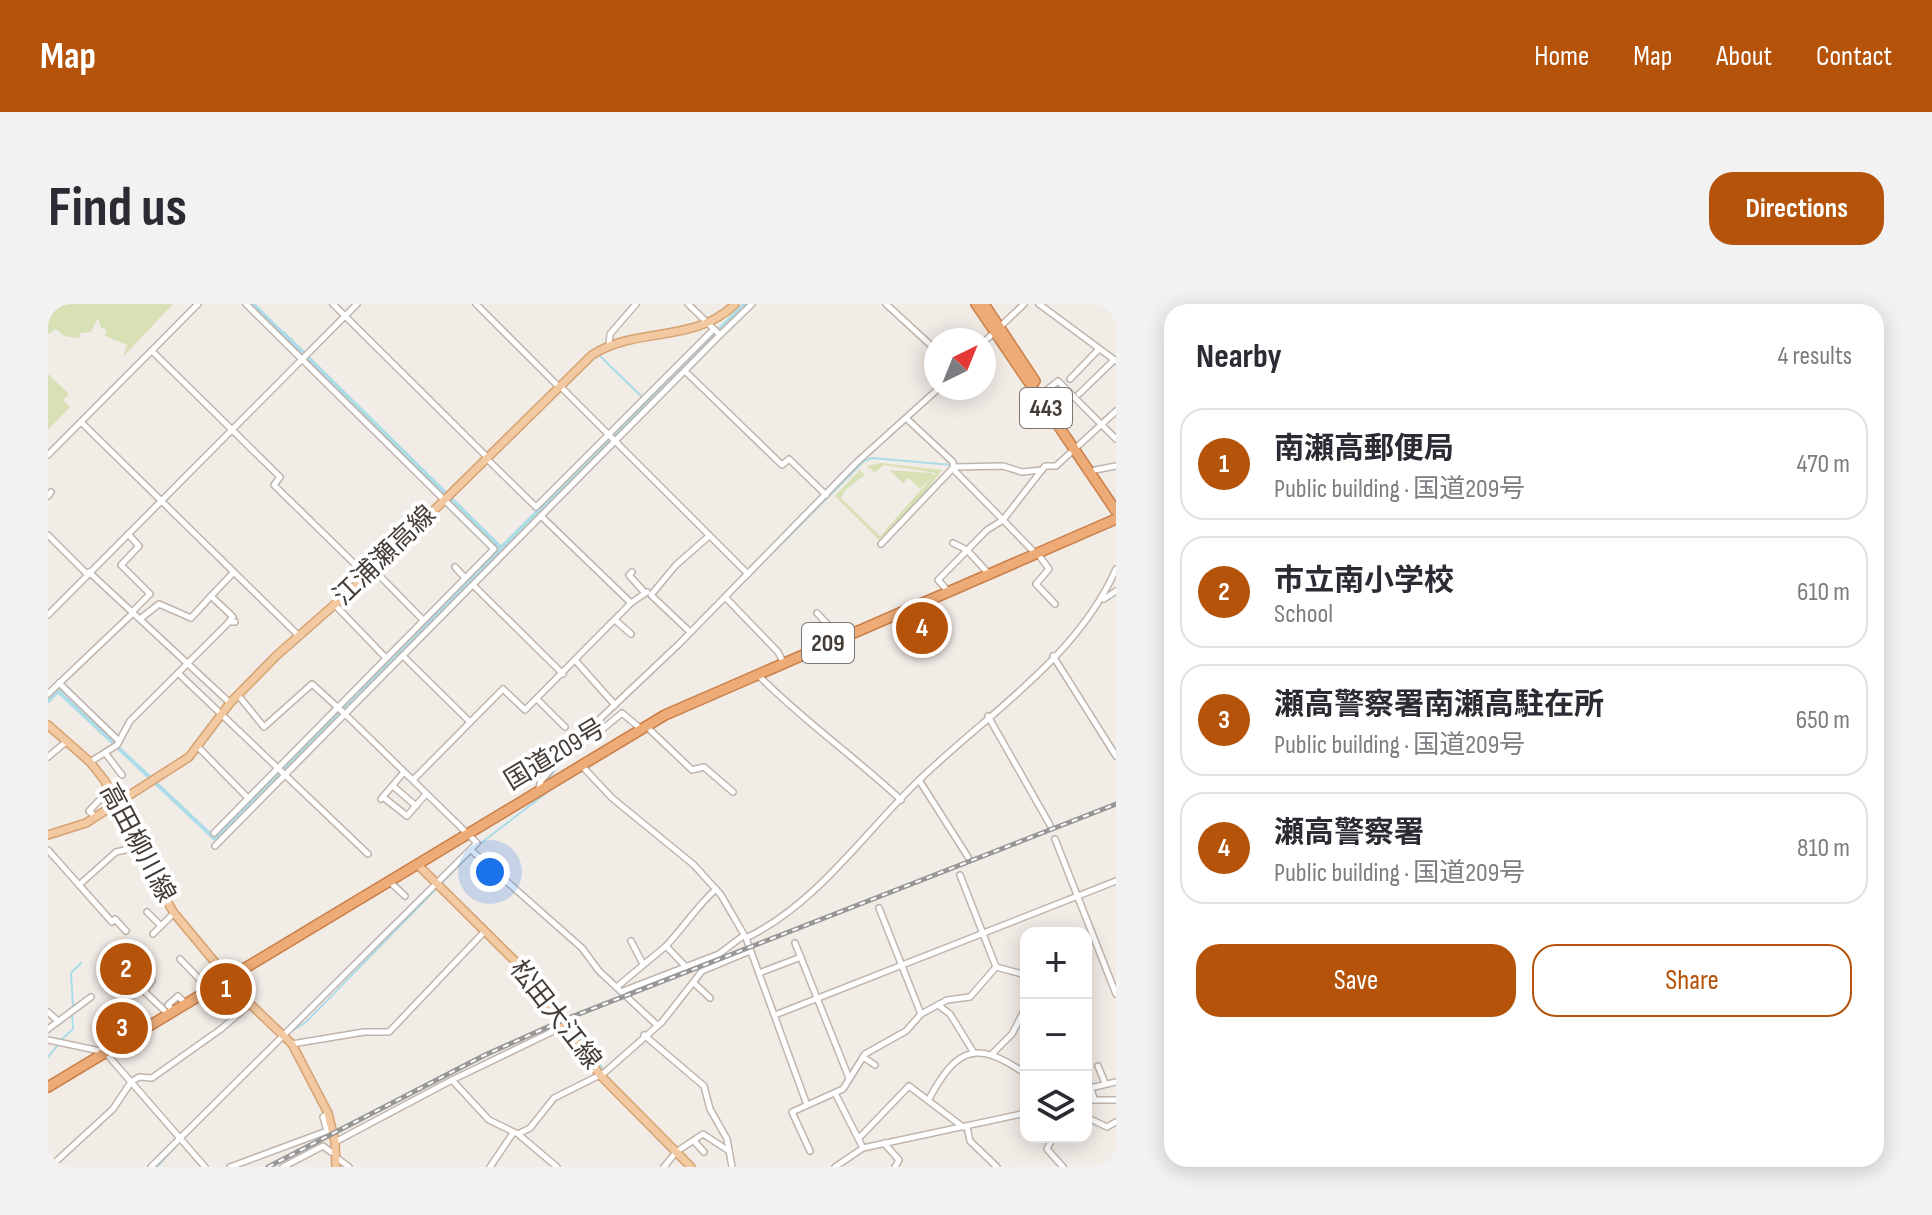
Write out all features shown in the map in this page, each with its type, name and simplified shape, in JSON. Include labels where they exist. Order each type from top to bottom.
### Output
[{"type":"highway","name":"443","points":[[976,304],[1043,393],[1116,511]]},
{"type":"highway","name":"443","points":[[984,304],[997,329],[1116,503]]},
{"type":"highway","name":"国道209号","points":[[48,1087],[643,727],[783,662],[1116,519]]},
{"type":"main road","name":"江浦瀬高線","points":[[48,835],[96,817],[160,777],[198,747],[230,703],[298,635],[370,573],[592,355],[609,345],[715,330],[735,304]]},
{"type":"main road","name":"高田柳川線","points":[[48,725],[64,744],[90,762],[110,789],[131,839],[174,913],[250,1004],[286,1038],[328,1113],[336,1150],[336,1167]]},
{"type":"main road","name":"松田大江線","points":[[418,865],[527,974],[600,1075],[691,1167]]},
{"type":"street","points":[[48,455],[198,304]]},
{"type":"street","points":[[215,846],[403,656],[465,578],[494,549],[447,497],[283,334],[246,304]]},
{"type":"street","points":[[333,304],[536,507],[685,371],[715,330]]},
{"type":"street","points":[[48,615],[357,304]]},
{"type":"street","points":[[476,304],[748,574]]},
{"type":"street","points":[[609,345],[610,334],[636,304]]},
{"type":"street","points":[[688,304],[715,330]]},
{"type":"street","points":[[214,833],[423,620],[473,585],[715,330],[752,304]]},
{"type":"street","points":[[886,304],[924,339]]},
{"type":"street","points":[[997,329],[1024,304]]},
{"type":"street","points":[[1039,304],[1115,361],[1079,394]]},
{"type":"street","points":[[1070,379],[1099,349]]},
{"type":"street","points":[[152,351],[280,477],[274,485],[423,620]]},
{"type":"street","points":[[685,371],[782,465],[789,459],[826,495]]},
{"type":"street","points":[[1043,393],[1058,381],[1116,439]]},
{"type":"street","points":[[543,788],[541,781],[558,759],[826,495],[927,400]]},
{"type":"street","points":[[949,591],[938,580],[1003,520],[1045,466],[1056,466],[1116,411]]},
{"type":"street","points":[[908,420],[1049,569],[1036,584],[1055,604]]},
{"type":"street","points":[[81,422],[298,635]]},
{"type":"street","points":[[881,544],[953,465],[1003,466],[1022,472],[1042,470]]},
{"type":"street","points":[[1095,470],[1116,466]]},
{"type":"street","points":[[541,516],[631,603]]},
{"type":"street","points":[[48,694],[150,594],[121,565],[139,546],[128,534]]},
{"type":"street","points":[[48,535],[230,703]]},
{"type":"street","points":[[413,780],[503,689],[525,710],[631,603],[648,594],[709,536]]},
{"type":"street","points":[[953,543],[967,550],[989,574]]},
{"type":"street","points":[[455,567],[465,578]]},
{"type":"street","points":[[1103,600],[1116,569]]},
{"type":"street","points":[[140,618],[159,604],[191,618],[234,572]]},
{"type":"street","points":[[632,572],[629,575],[690,632]]},
{"type":"street","points":[[620,988],[719,954],[787,914],[919,780],[988,716],[1029,684],[1103,600],[1116,590],[1111,581]]},
{"type":"street","points":[[473,585],[563,674]]},
{"type":"street","points":[[90,762],[108,753],[120,740],[130,721],[232,622],[233,617],[211,596]]},
{"type":"street","points":[[725,597],[778,652],[783,662]]},
{"type":"street","points":[[335,605],[386,658]]},
{"type":"street","points":[[817,613],[840,638]]},
{"type":"street","points":[[615,620],[631,634]]},
{"type":"street","points":[[403,656],[470,722]]},
{"type":"street","points":[[1053,656],[1116,755]]},
{"type":"street","points":[[575,660],[622,713],[643,727],[692,770],[704,767],[733,792]]},
{"type":"street","points":[[178,673],[368,854]]},
{"type":"street","points":[[756,674],[801,719],[840,745],[901,800]]},
{"type":"street","points":[[59,683],[120,740]]},
{"type":"street","points":[[151,1167],[286,1038],[477,843],[339,706],[319,693],[312,684],[264,727],[238,695]]},
{"type":"street","points":[[537,699],[565,727]]},
{"type":"street","points":[[593,737],[622,713]]},
{"type":"street","points":[[988,716],[1050,825]]},
{"type":"street","points":[[48,756],[64,744]]},
{"type":"street","points":[[198,747],[248,798]]},
{"type":"street","points":[[108,753],[122,775]]},
{"type":"street","points":[[582,765],[612,798],[694,865],[716,889],[750,951],[807,1105]]},
{"type":"street","points":[[404,772],[382,798],[407,816],[426,794]]},
{"type":"street","points":[[919,780],[968,857]]},
{"type":"street","points":[[393,786],[416,806]]},
{"type":"street","points":[[96,817],[89,811],[110,789]]},
{"type":"street","points":[[79,885],[116,852],[125,850],[131,839]]},
{"type":"street","points":[[1055,839],[1116,994]]},
{"type":"street","points":[[48,850],[112,922],[115,919],[126,931]]},
{"type":"street","points":[[472,851],[573,940],[599,971],[657,1025]]},
{"type":"street","points":[[960,875],[996,967]]},
{"type":"street","points":[[775,1015],[1116,881]]},
{"type":"street","points":[[390,882],[405,896]]},
{"type":"street","points":[[620,988],[666,946],[692,919],[695,908],[716,889]]},
{"type":"street","points":[[879,908],[921,1014]]},
{"type":"street","points":[[147,912],[161,926]]},
{"type":"street","points":[[153,934],[174,913]]},
{"type":"street","points":[[286,1038],[389,1032],[485,931]]},
{"type":"street","points":[[631,941],[643,964]]},
{"type":"street","points":[[795,943],[849,1078]]},
{"type":"street","points":[[666,946],[686,967]]},
{"type":"street","points":[[490,1167],[516,1133],[530,1128],[554,1098],[600,1075],[657,1025],[702,971],[750,951]]},
{"type":"street","points":[[759,973],[801,957]]},
{"type":"street","points":[[180,959],[202,982],[205,992]]},
{"type":"street","points":[[810,1151],[792,1112],[843,1089],[863,1057],[906,1031],[921,1014],[938,1005],[970,997],[989,970],[996,967],[1020,973]]},
{"type":"street","points":[[152,981],[144,991],[170,1012]]},
{"type":"street","points":[[694,983],[710,998]]},
{"type":"street","points":[[48,1029],[91,997]]},
{"type":"street","points":[[50,1167],[113,1109],[131,1082],[139,1077],[152,1078],[221,1029],[250,1004]]},
{"type":"street","points":[[938,1005],[950,1014],[974,1053]]},
{"type":"street","points":[[48,1012],[58,1021]]},
{"type":"street","points":[[993,1053],[1012,1034],[1020,1019]]},
{"type":"street","points":[[283,1167],[323,1146],[331,1152],[336,1150],[452,1080],[564,1026]]},
{"type":"street","points":[[644,1035],[704,1086],[706,1100],[729,1151],[732,1167]]},
{"type":"street","points":[[48,1040],[105,1052],[205,1167]]},
{"type":"street","points":[[929,1099],[948,1068],[974,1053],[993,1053],[1021,1071]]},
{"type":"street","points":[[863,1057],[875,1065]]},
{"type":"street","points":[[1098,1066],[1105,1083]]},
{"type":"street","points":[[452,1080],[489,1120],[516,1133],[557,1167]]},
{"type":"street","points":[[1092,1087],[1116,1082]]},
{"type":"street","points":[[859,1138],[909,1086],[966,1127],[970,1141],[997,1167]]},
{"type":"street","points":[[835,1093],[863,1148]]},
{"type":"street","points":[[1092,1093],[1094,1098],[1116,1100]]},
{"type":"street","points":[[230,1167],[327,1131],[323,1117],[328,1113]]},
{"type":"street","points":[[835,1167],[863,1148],[1020,1114]]},
{"type":"street","points":[[1092,1120],[1107,1127],[1116,1122]]},
{"type":"street","points":[[664,1167],[676,1152],[703,1134],[729,1151]]},
{"type":"street","points":[[694,1141],[704,1152]]},
{"type":"street","points":[[884,1143],[899,1160],[895,1167]]},
{"type":"street","points":[[1050,1143],[1047,1149],[1063,1167]]},
{"type":"street","points":[[336,1150],[349,1167]]},
{"type":"green space","points":[[48,304],[173,304],[123,357],[127,345],[105,336],[107,330],[101,328],[98,318],[91,332],[81,333],[79,338],[64,336],[56,329],[48,334]]},
{"type":"green space","points":[[48,374],[69,394],[63,400],[70,407],[48,430]]},
{"type":"green space","points":[[881,463],[942,470],[918,502],[879,540],[835,496],[860,470],[865,475],[845,490],[841,498],[880,536],[936,473],[884,465],[875,472],[866,466]]},
{"type":"green space","points":[[889,470],[934,475],[920,489],[909,478],[903,483]]},
{"type":"water","points":[[742,304],[748,304],[215,843],[214,834],[497,549],[281,334],[284,331],[501,545]]},
{"type":"waterway","points":[[253,304],[285,336]]},
{"type":"waterway","points":[[600,356],[643,398]]},
{"type":"waterway","points":[[711,615],[864,461],[872,458],[952,465]]},
{"type":"waterway","points":[[671,655],[692,634]]},
{"type":"waterway","points":[[546,782],[573,747],[641,684]]},
{"type":"waterway","points":[[48,701],[58,691],[214,838],[218,833]]},
{"type":"waterway","points":[[292,1031],[306,1022],[481,843],[546,793]]},
{"type":"waterway","points":[[73,1006],[71,973],[81,963]]},
{"type":"waterway","points":[[696,985],[703,974]]},
{"type":"waterway","points":[[62,1039],[73,1029],[72,1012]]},
{"type":"waterway","points":[[570,1026],[607,1074],[643,1042]]},
{"type":"waterway","points":[[48,1057],[58,1045]]},
{"type":"waterway","points":[[157,1167],[177,1145]]},
{"type":"railway","points":[[268,1167],[485,1055],[561,1021],[1116,804]]},
{"type":"place","name":"瀬高警察署","points":[[922,628]]},
{"type":"place","name":"市立南小学校","points":[[126,969]]},
{"type":"place","name":"南瀬高郵便局","points":[[226,989]]},
{"type":"place","name":"瀬高警察署南瀬高駐在所","points":[[122,1028]]}]
